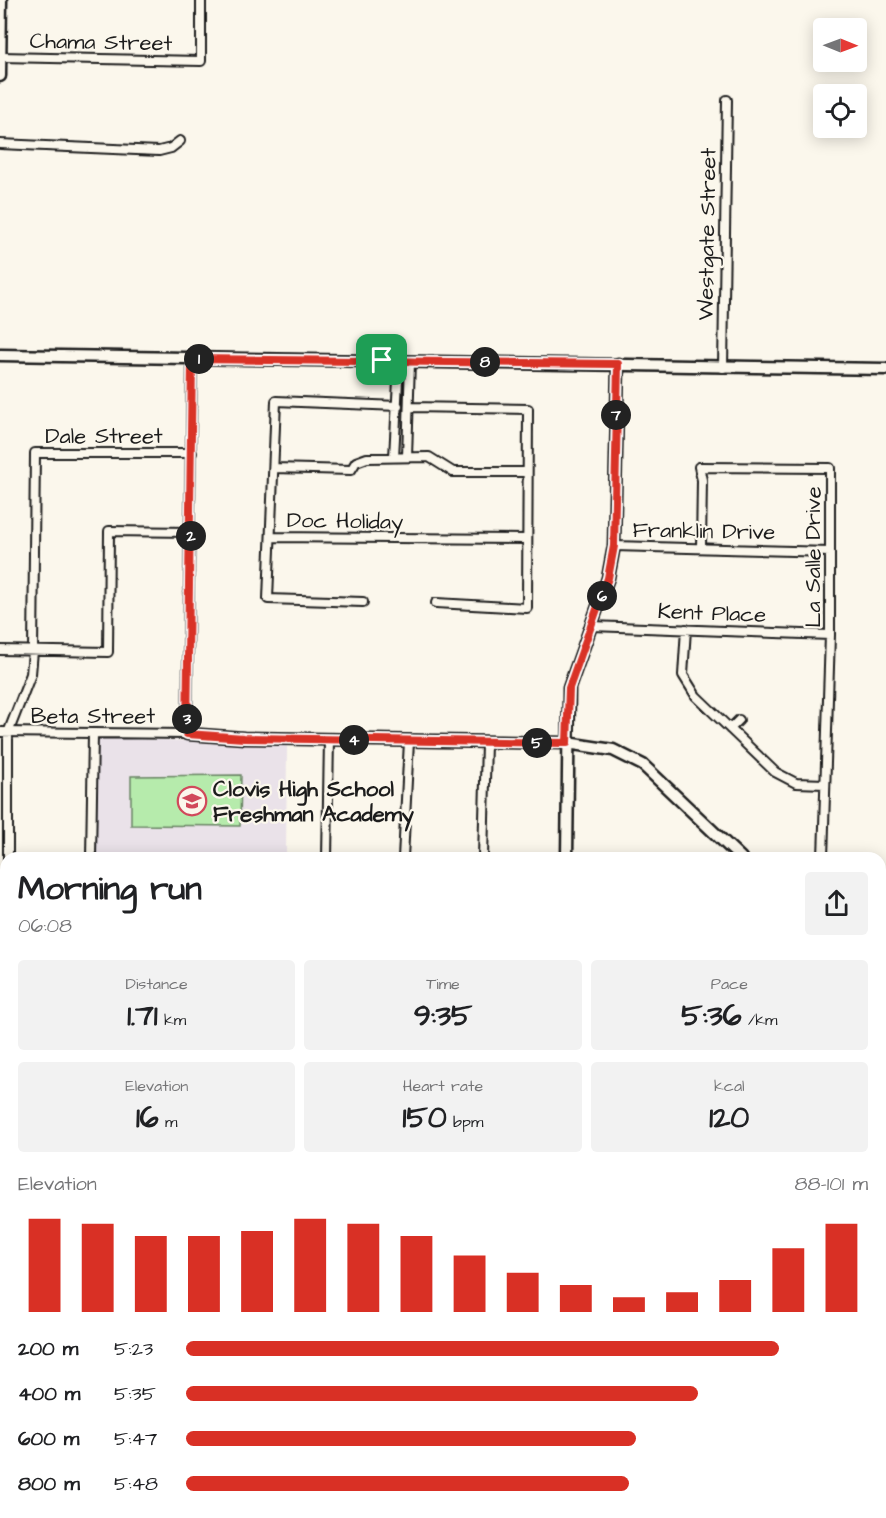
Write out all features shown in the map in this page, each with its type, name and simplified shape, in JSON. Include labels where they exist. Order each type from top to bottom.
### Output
[{"type":"street","points":[[0,76],[1,0]]},
{"type":"street","name":"Chama Street","points":[[0,57],[201,61],[201,0]]},
{"type":"street","name":"Westgate Street","points":[[723,368],[727,100]]},
{"type":"street","points":[[0,144],[159,151],[171,148],[180,141]]},
{"type":"street","points":[[0,355],[886,369]]},
{"type":"street","points":[[192,359],[187,734],[567,743],[613,750],[643,765],[730,852]]},
{"type":"street","points":[[394,457],[404,361]]},
{"type":"street","points":[[404,361],[410,407],[407,457]]},
{"type":"street","points":[[567,852],[569,688],[608,578],[614,546],[618,364]]},
{"type":"street","points":[[363,602],[268,599],[276,400],[398,406]]},
{"type":"street","points":[[410,407],[528,409],[527,608],[436,603]]},
{"type":"street","name":"Dale Street","points":[[33,651],[35,453],[192,453]]},
{"type":"street","points":[[274,468],[351,470],[356,462],[367,458],[429,457],[453,472],[527,472]]},
{"type":"street","name":"La Salle Drive","points":[[700,548],[702,480],[699,467],[830,468],[830,634],[823,852]]},
{"type":"street","points":[[0,650],[108,652],[109,531],[191,532]]},
{"type":"street","name":"Doc Holiday","points":[[271,537],[527,539]]},
{"type":"street","name":"Franklin Drive","points":[[614,546],[830,552]]},
{"type":"street","name":"Kent Place","points":[[592,626],[830,634]]},
{"type":"street","points":[[686,629],[683,675],[696,696],[775,772],[796,783],[825,784]]},
{"type":"street","points":[[7,852],[4,821],[4,732],[31,674],[33,651]]},
{"type":"street","points":[[730,729],[739,720]]},
{"type":"street","name":"Beta Street","points":[[4,732],[187,734]]},
{"type":"street","points":[[91,852],[93,734]]},
{"type":"street","points":[[327,852],[329,739]]},
{"type":"street","points":[[403,852],[409,741]]},
{"type":"street","points":[[483,852],[486,742]]},
{"type":"shaded area","name":"Clovis High School Freshman Academy","points":[[98,738],[287,744],[286,852],[96,852]]},
{"type":"green space","points":[[241,775],[240,826],[131,825],[131,776]]},
{"type":"place","name":"Clovis High School Freshman Academy","points":[[192,801]]},
{"type":"route","points":[[192,359],[382,360],[618,364],[614,546],[608,578],[569,688],[567,743],[244,738],[187,734],[192,359]]}]
